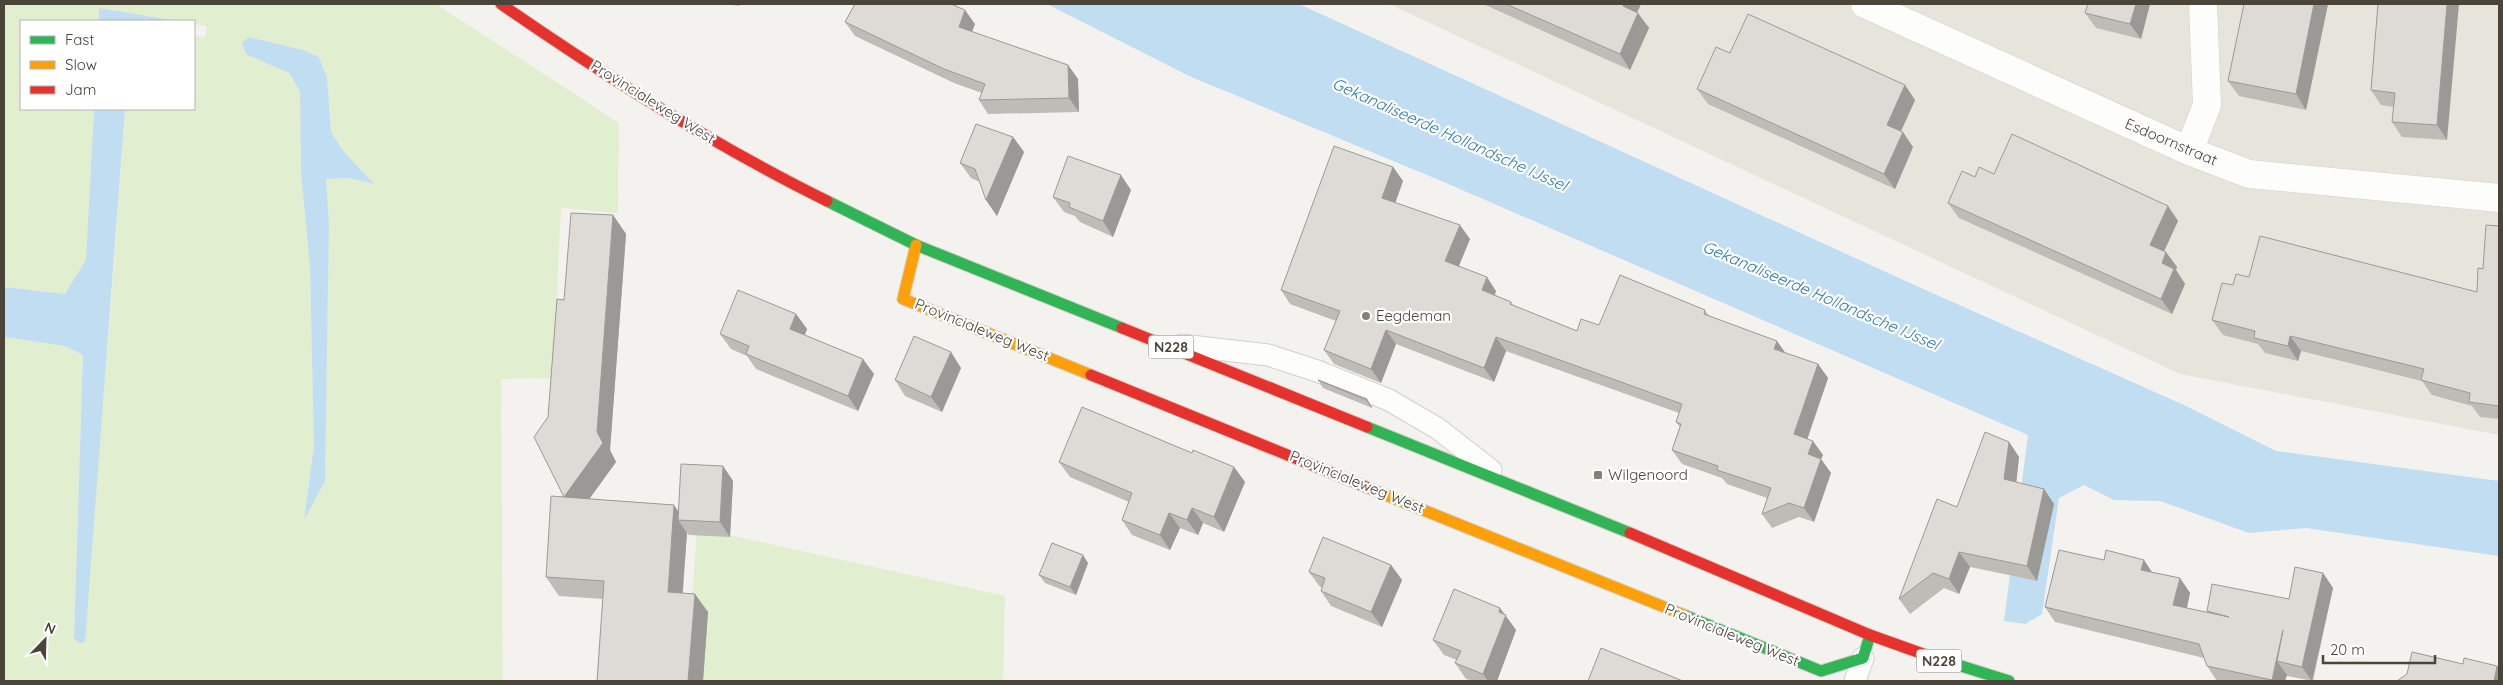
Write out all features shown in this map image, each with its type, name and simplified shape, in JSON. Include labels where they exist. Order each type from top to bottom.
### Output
[{"type":"main road","name":"Provincialeweg West","points":[[501,4],[563,47],[758,167],[916,245],[1509,484],[1870,635],[1949,664],[2009,681]]},
{"type":"main road","name":"Provincialeweg West","points":[[916,245],[903,299],[1821,670],[1863,658]]},
{"type":"main road","points":[[1863,658],[1870,635]]},
{"type":"street","name":"Esdoornstraat","points":[[1865,4],[2189,151],[2249,174],[2499,198]]},
{"type":"street","points":[[2189,151],[2207,105],[2202,4]]},
{"type":"lane","points":[[1160,343],[1268,355],[1335,378],[1389,400],[1437,428],[1509,484]]},
{"type":"lane","points":[[1856,681],[1863,658]]},
{"type":"shaded area","points":[[1389,4],[2499,4],[2499,435],[2180,374]]},
{"type":"green space","points":[[4,4],[436,4],[619,123],[618,213],[561,208],[553,378],[501,379],[503,681],[4,681],[4,337],[65,346],[83,355],[74,639],[80,643],[110,318],[125,110],[195,110],[195,36],[205,37],[207,26],[195,24],[195,20],[171,20],[100,8],[99,20],[20,20],[20,110],[94,110],[86,261],[65,294],[4,287]],"holes":[[[249,37],[303,50],[319,57],[327,78],[331,132],[344,152],[373,184],[349,178],[326,179],[329,223],[325,481],[304,519],[314,446],[310,267],[301,173],[300,91],[289,73]]]},
{"type":"green space","points":[[697,528],[1005,596],[1003,681],[635,681],[691,616]]},
{"type":"water","name":"Gekanaliseerde Hollandsche IJssel","points":[[1047,4],[1299,4],[1910,283],[2186,406],[2276,451],[2499,481],[2499,556],[2306,528],[2249,533],[2160,501],[2114,500],[2084,485],[2059,498],[2042,614],[2025,624],[2004,621],[2028,435],[1446,183],[1189,76]]},
{"type":"water","points":[[99,8],[171,20],[99,20]]},
{"type":"water","points":[[249,37],[303,50],[319,57],[327,78],[331,132],[344,152],[374,184],[349,178],[326,179],[329,223],[325,481],[304,520],[314,446],[310,267],[301,173],[300,91],[289,73],[246,54],[242,43]]},
{"type":"water","points":[[94,110],[125,110],[85,642],[80,643],[74,639],[83,355],[65,346],[4,337],[4,287],[65,294],[86,260]]},
{"type":"building","points":[[855,4],[951,4],[965,10],[959,27],[1068,65],[1069,98],[979,100],[985,84],[944,69],[845,22]]},
{"type":"building","points":[[1506,4],[1624,4],[1623,6],[1638,13],[1620,54]]},
{"type":"building","points":[[2088,4],[2136,4],[2130,24],[2085,13]]},
{"type":"building","points":[[2244,4],[2314,4],[2296,94],[2228,81]]},
{"type":"building","points":[[2378,4],[2447,4],[2437,125],[2392,122],[2395,93],[2371,90]]},
{"type":"building","points":[[1748,14],[1905,85],[1887,125],[1903,132],[1884,174],[1697,89],[1716,47],[1730,53]]},
{"type":"building","points":[[976,124],[1013,137],[986,200],[975,169],[960,163]]},
{"type":"building","points":[[2012,134],[2168,206],[2150,245],[2166,252],[2162,263],[2174,269],[2161,299],[1948,203],[1962,171],[1975,177],[1979,167],[1994,174]]},
{"type":"building","points":[[1334,146],[1393,167],[1382,198],[1460,225],[1445,261],[1487,277],[1482,290],[1511,302],[1510,304],[1577,331],[1581,319],[1599,325],[1620,275],[1705,310],[1704,314],[1777,341],[1774,349],[1818,364],[1794,434],[1813,441],[1808,454],[1821,459],[1804,508],[1789,503],[1762,514],[1771,488],[1717,470],[1718,466],[1672,450],[1681,424],[1676,422],[1682,404],[1496,337],[1484,368],[1386,330],[1371,369],[1324,350],[1340,311],[1281,290]]},
{"type":"building","points":[[1068,156],[1121,175],[1103,221],[1069,207],[1070,203],[1053,197]]},
{"type":"building","points":[[571,213],[613,215],[597,432],[603,443],[564,497],[534,437],[548,417],[557,299],[564,300]]},
{"type":"building","points":[[2486,225],[2499,226],[2499,406],[2469,402],[2470,393],[2421,380],[2424,369],[2290,336],[2288,346],[2254,338],[2255,331],[2212,320],[2222,283],[2233,285],[2236,274],[2249,277],[2260,236],[2477,292],[2478,268],[2483,269]]},
{"type":"building","points":[[738,290],[796,314],[790,329],[863,359],[848,396],[746,354],[749,346],[720,334]]},
{"type":"building","points":[[914,336],[951,352],[931,397],[895,380]]},
{"type":"building","points":[[1318,380],[1367,399],[1366,400]]},
{"type":"building","points":[[1082,407],[1192,453],[1193,450],[1234,467],[1214,517],[1192,508],[1187,520],[1169,513],[1160,535],[1122,520],[1132,493],[1059,462]]},
{"type":"building","points":[[1985,432],[2009,442],[2004,479],[2044,489],[2027,566],[1959,552],[1949,579],[1933,573],[1899,599],[1937,499],[1957,507]]},
{"type":"building","points":[[681,464],[723,466],[720,522],[678,520]]},
{"type":"building","points":[[551,496],[674,505],[668,592],[695,594],[688,681],[597,681],[604,581],[546,577]]},
{"type":"building","points":[[1323,537],[1391,565],[1371,612],[1321,591],[1325,578],[1309,572]]},
{"type":"building","points":[[1052,543],[1083,555],[1070,587],[1039,575]]},
{"type":"building","points":[[2059,550],[2104,560],[2106,550],[2144,560],[2141,570],[2180,578],[2173,605],[2229,617],[2207,611],[2212,584],[2289,599],[2295,567],[2323,573],[2302,667],[2277,661],[2283,630],[2272,680],[2207,666],[2199,644],[2045,607]]},
{"type":"building","points":[[1454,589],[1500,608],[1499,612],[1506,615],[1483,674],[1455,663],[1461,651],[1433,640]]},
{"type":"building","points":[[1601,648],[1683,681],[1588,681]]},
{"type":"building","points":[[2412,652],[2463,664],[2464,658],[2497,666],[2494,681],[2397,681],[2407,674]]},
{"type":"traffic: fast","points":[[827,201],[916,245],[1122,328]]},
{"type":"traffic: fast","points":[[1367,427],[1630,533]]},
{"type":"traffic: fast","points":[[1684,615],[1821,671],[1863,658],[1870,635]]},
{"type":"traffic: fast","points":[[1926,655],[2009,681]]},
{"type":"traffic: slow","points":[[916,245],[903,299],[1091,375]]},
{"type":"traffic: slow","points":[[1366,487],[1684,615]]},
{"type":"traffic: jam","points":[[501,4],[620,83],[701,133],[827,201]]},
{"type":"traffic: jam","points":[[1122,328],[1367,427]]},
{"type":"traffic: jam","points":[[1091,375],[1366,487]]},
{"type":"traffic: jam","points":[[1630,533],[1870,635],[1926,655]]},
{"type":"place","name":"Eegdeman","points":[[1366,316]]},
{"type":"place","name":"Wilgenoord","points":[[1598,475]]}]
